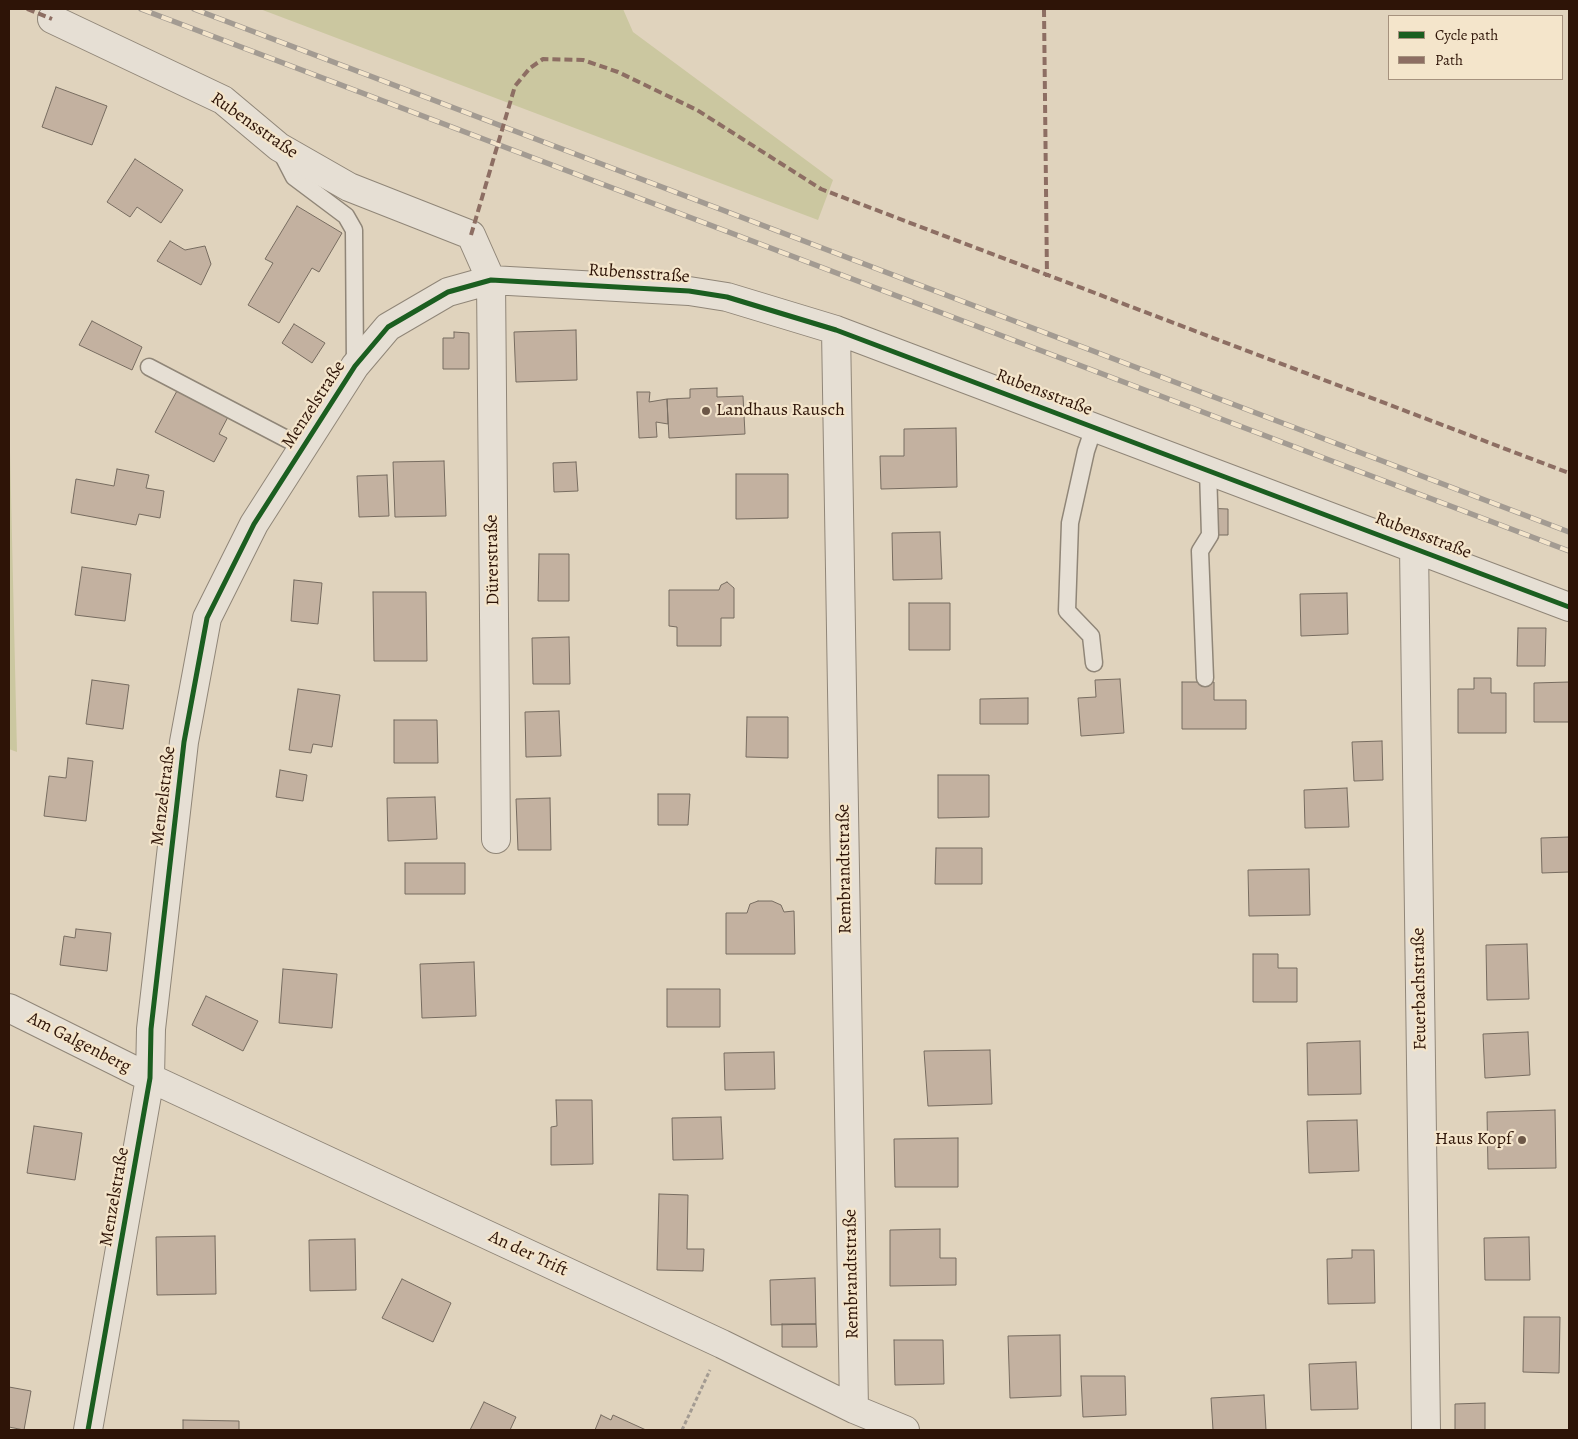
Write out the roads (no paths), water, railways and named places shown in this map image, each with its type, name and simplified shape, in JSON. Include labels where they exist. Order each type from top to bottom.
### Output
[{"type":"street","name":"Rubensstraße","points":[[52,19],[223,100],[279,147],[349,187],[471,235],[491,280],[689,291],[727,297],[836,330],[1569,607]]},
{"type":"street","name":"Menzelstraße","points":[[88,1430],[150,1078],[151,1029],[184,742],[207,618],[254,524],[354,366],[388,327],[448,292],[491,280]]},
{"type":"street","name":"Dürerstraße","points":[[491,280],[496,840]]},
{"type":"street","name":"Rembrandtstraße","points":[[836,330],[854,1409]]},
{"type":"street","name":"Feuerbachstraße","points":[[1414,547],[1426,1430]]},
{"type":"street","name":"Am Galgenberg","points":[[9,1008],[150,1078]]},
{"type":"street","name":"An der Trift","points":[[150,1078],[722,1344],[854,1409],[905,1430]]},
{"type":"lane","points":[[279,147],[294,178],[346,216],[354,230],[354,366]]},
{"type":"lane","points":[[149,367],[302,447]]},
{"type":"lane","points":[[1094,427],[1086,451],[1070,523],[1067,611],[1091,636],[1094,663]]},
{"type":"lane","points":[[1205,678],[1200,551],[1210,535],[1208,470]]},
{"type":"railway","points":[[141,9],[1569,551]]},
{"type":"railway","points":[[194,9],[1569,532]]},
{"type":"place","name":"Landhaus Rausch","points":[[706,411]]},
{"type":"place","name":"Haus Kopf","points":[[1522,1140]]}]
